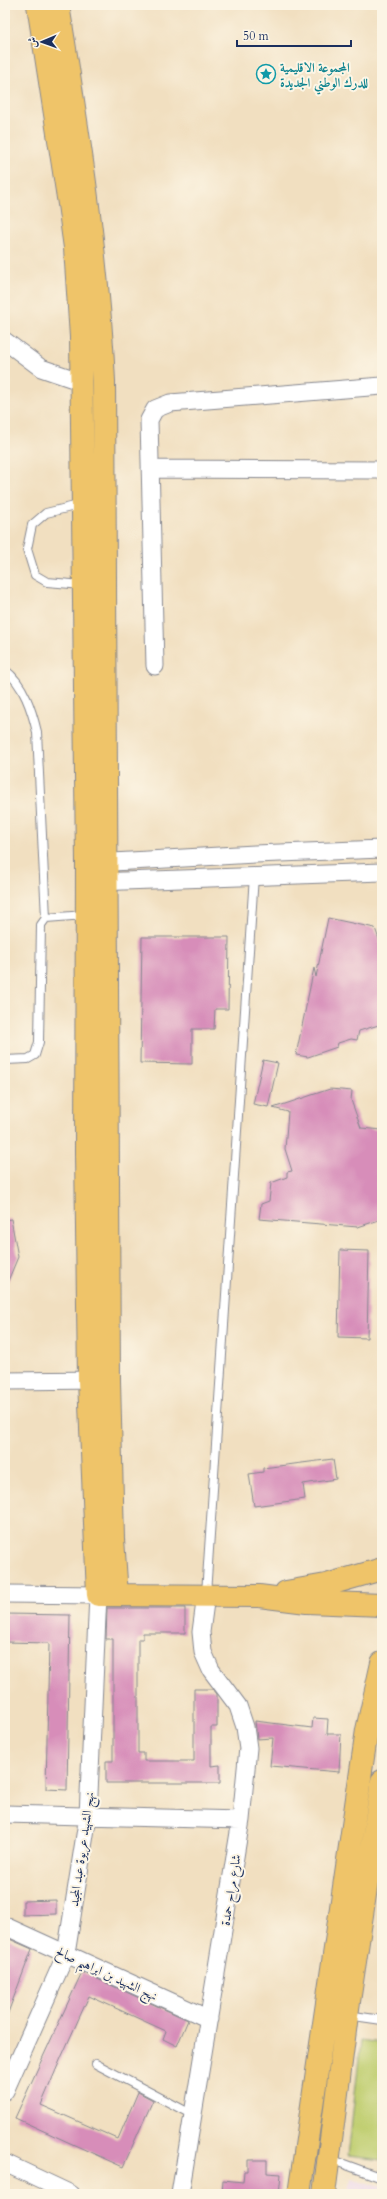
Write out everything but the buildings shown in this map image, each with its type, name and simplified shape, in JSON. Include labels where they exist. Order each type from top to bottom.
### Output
[{"type":"main road","points":[[38,5],[75,248],[82,382],[84,585],[108,1152],[99,1380]]},
{"type":"main road","points":[[58,5],[89,201],[95,253],[104,373],[106,485],[97,872],[87,915],[86,1152],[99,1380],[113,1539],[108,1595],[259,1596],[308,1602],[382,1605]]},
{"type":"main road","points":[[83,494],[106,485]]},
{"type":"main road","points":[[86,1152],[108,1152]]},
{"type":"main road","points":[[259,1596],[326,1585],[382,1569]]},
{"type":"main road","points":[[299,2194],[367,1730],[382,1663]]},
{"type":"main road","points":[[324,2194],[330,2159],[347,2015],[376,1852],[382,1781]]},
{"type":"street","points":[[5,340],[41,368],[82,382]]},
{"type":"street","points":[[155,666],[148,420],[155,409],[170,402],[382,386]]},
{"type":"street","points":[[150,469],[382,470]]},
{"type":"street","points":[[97,872],[255,854],[382,849]]},
{"type":"street","points":[[254,876],[255,854]]},
{"type":"street","points":[[97,872],[254,876],[382,872]]},
{"type":"street","points":[[5,1381],[99,1380]]},
{"type":"street","points":[[5,1594],[108,1595]]},
{"type":"street","name":"نهج الشهيد عريوة عبد المجيد","points":[[5,2091],[66,1954],[88,1816],[108,1595]]},
{"type":"street","name":"شارع مراح حمدة","points":[[180,2194],[241,1820],[248,1748],[245,1727],[238,1706],[211,1670],[204,1652],[201,1632],[206,1595]]},
{"type":"street","points":[[5,1814],[241,1820]]},
{"type":"street","name":"نهج الشهيد بن ابراهيم صالح","points":[[5,1926],[209,2019]]},
{"type":"street","points":[[5,2163],[71,2194]]},
{"type":"lane","points":[[83,494],[46,513],[32,525],[27,549],[34,575],[47,582],[84,585]]},
{"type":"lane","points":[[5,670],[21,690],[31,708],[38,732],[46,918],[41,925],[39,1042],[35,1055],[28,1059],[5,1060]]},
{"type":"lane","points":[[206,1595],[254,876]]},
{"type":"lane","points":[[46,918],[87,915]]},
{"type":"lane","points":[[347,2015],[382,2020]]},
{"type":"lane","points":[[96,2064],[193,2115]]},
{"type":"lane","points":[[330,2159],[382,2178]]},
{"type":"shaded area","points":[[351,2178],[382,2187],[382,2194],[349,2194]]},
{"type":"green space","points":[[361,2040],[382,2043],[382,2160],[348,2156]]},
{"type":"place","name":"المجموعة الاقليمية للدرك الوطني الجديدة","points":[[266,74]]}]
